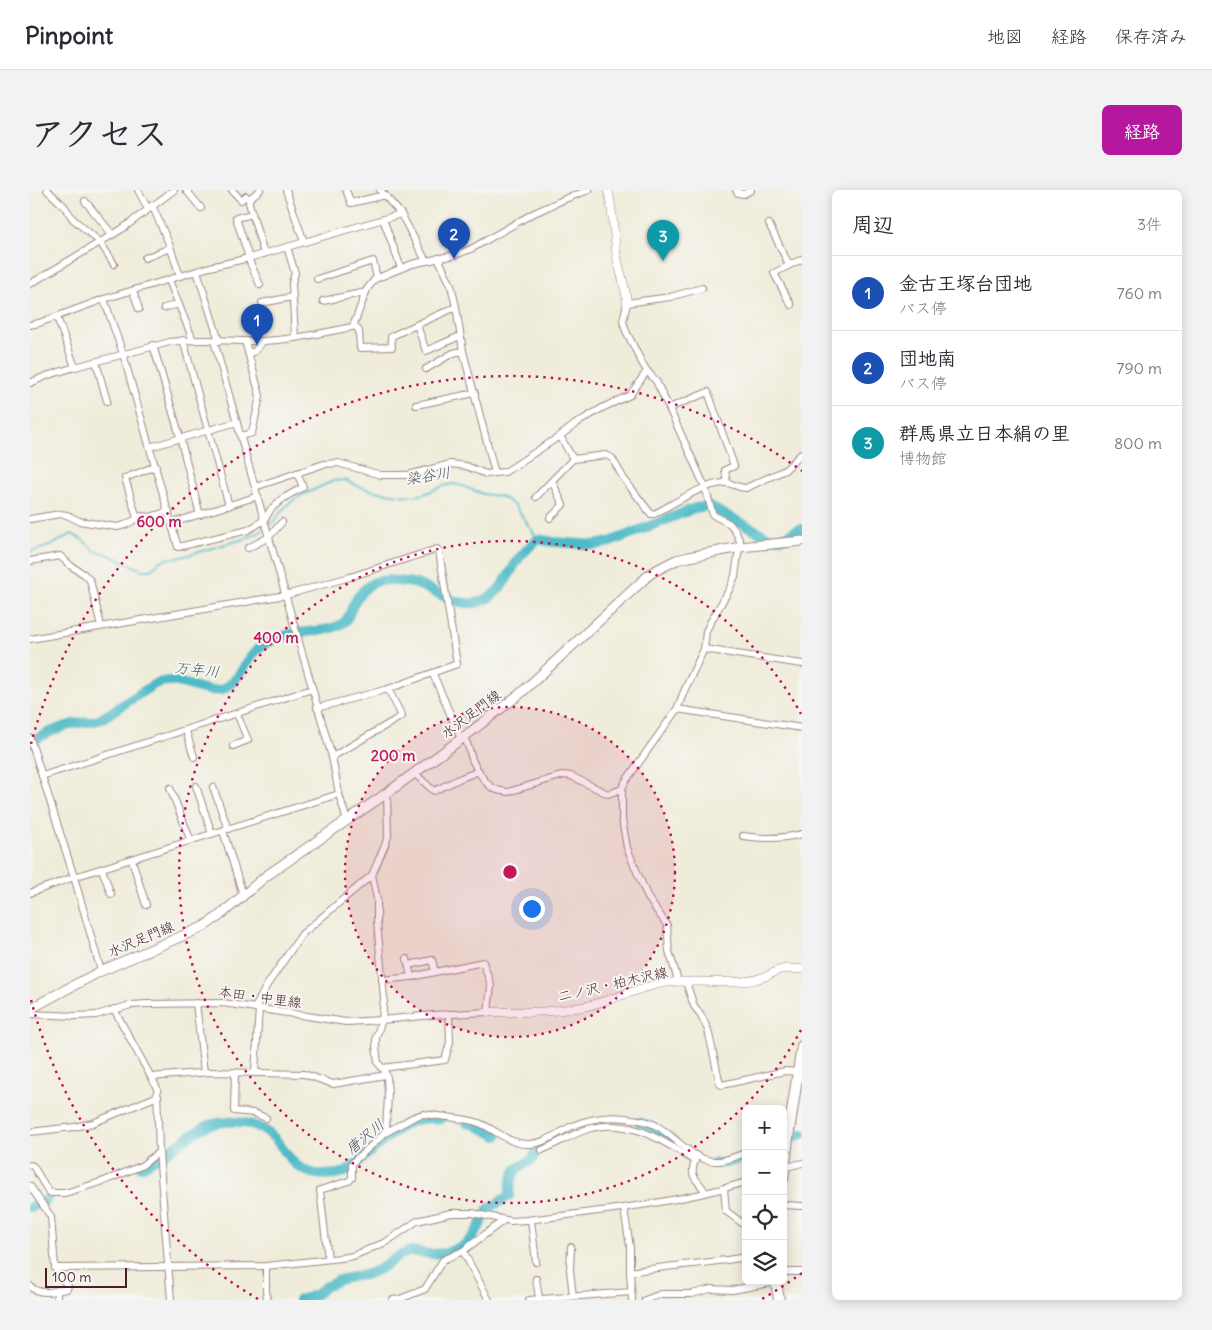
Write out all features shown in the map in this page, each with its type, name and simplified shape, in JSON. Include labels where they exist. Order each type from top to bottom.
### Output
[{"type":"main road","name":"水沢足門線","points":[[30,1009],[101,971],[203,927],[218,917],[266,876],[387,793],[527,688],[651,572],[676,560],[740,547],[802,541]]},
{"type":"main road","points":[[787,1133],[802,1046]]},
{"type":"main road","points":[[776,1285],[779,1300]]},
{"type":"street","points":[[47,190],[64,206],[73,219],[100,242],[114,264]]},
{"type":"street","points":[[138,190],[150,207],[170,248],[180,276]]},
{"type":"street","points":[[186,190],[201,208]]},
{"type":"street","points":[[232,190],[241,200],[246,196],[249,199]]},
{"type":"street","points":[[249,199],[260,190]]},
{"type":"street","points":[[286,190],[304,242]]},
{"type":"street","points":[[346,190],[351,203],[382,193],[401,214],[426,261]]},
{"type":"street","points":[[30,384],[46,376],[154,345],[183,340],[263,341],[295,338],[352,327],[366,292],[371,283],[378,278],[420,262],[471,250],[532,214],[589,190]]},
{"type":"street","points":[[608,190],[618,258],[626,291],[627,303],[624,313],[624,325],[647,371],[656,381],[669,408],[705,487],[713,514],[730,524],[740,541],[735,576],[706,631],[704,649],[685,689],[678,709],[625,782],[622,789],[622,818],[627,848],[648,898],[667,925],[670,959],[708,1030],[720,1084],[785,1071],[798,1072]]},
{"type":"street","points":[[736,190],[738,193],[744,194],[751,190]]},
{"type":"street","points":[[30,284],[100,242],[172,191]]},
{"type":"street","points":[[249,199],[264,254]]},
{"type":"street","points":[[85,201],[112,234]]},
{"type":"street","points":[[252,214],[236,218],[248,258],[260,285]]},
{"type":"street","points":[[30,325],[104,299],[180,276],[264,254],[401,214]]},
{"type":"street","points":[[384,219],[401,268]]},
{"type":"street","points":[[769,224],[789,266]]},
{"type":"street","points":[[287,247],[295,273],[292,284],[295,338]]},
{"type":"street","points":[[145,258],[170,248]]},
{"type":"street","points":[[438,258],[451,285],[463,350],[495,474]]},
{"type":"street","points":[[791,305],[774,272],[802,259]]},
{"type":"street","points":[[317,279],[373,261],[378,278]]},
{"type":"street","points":[[197,271],[264,522],[332,757],[339,794],[347,821]]},
{"type":"street","points":[[169,280],[193,340]]},
{"type":"street","points":[[627,303],[670,297],[702,288]]},
{"type":"street","points":[[133,291],[139,309]]},
{"type":"street","points":[[323,301],[366,292]]},
{"type":"street","points":[[262,303],[292,297]]},
{"type":"street","points":[[104,299],[123,354],[178,547],[248,530],[264,522],[282,498],[303,487],[297,474]]},
{"type":"street","points":[[164,308],[179,304]]},
{"type":"street","points":[[354,324],[359,331],[360,348],[392,346],[392,336],[456,307]]},
{"type":"street","points":[[57,317],[75,367]]},
{"type":"street","points":[[416,324],[426,351],[460,336]]},
{"type":"street","points":[[183,340],[229,506]]},
{"type":"street","points":[[241,436],[252,432],[260,396],[245,341]]},
{"type":"street","points":[[248,352],[254,352],[263,341]]},
{"type":"street","points":[[154,345],[200,515]]},
{"type":"street","points":[[426,370],[453,353],[463,350]]},
{"type":"street","points":[[96,362],[107,401]]},
{"type":"street","points":[[255,487],[331,463],[338,463],[381,474],[408,475],[451,464],[466,466],[486,474],[504,472],[589,416],[630,395],[647,371]]},
{"type":"street","points":[[669,408],[708,392],[734,466],[725,470],[727,483]]},
{"type":"street","points":[[416,405],[475,393]]},
{"type":"street","points":[[150,447],[237,422]]},
{"type":"street","points":[[560,436],[573,459]]},
{"type":"street","points":[[536,497],[573,459],[606,455],[612,458],[624,479],[651,514],[654,514],[705,487],[727,483],[746,488],[785,470],[802,453]]},
{"type":"street","points":[[137,518],[125,478],[156,466]]},
{"type":"street","points":[[550,518],[563,505],[552,481]]},
{"type":"street","points":[[172,523],[258,496]]},
{"type":"street","points":[[30,519],[60,514],[79,521],[117,527],[142,516],[150,517],[169,511]]},
{"type":"street","points":[[248,548],[282,522]]},
{"type":"street","points":[[30,639],[286,595],[437,549],[439,550],[457,664],[388,689],[318,708]]},
{"type":"street","points":[[30,561],[60,556],[87,576],[90,580],[101,626]]},
{"type":"street","points":[[704,649],[802,664]]},
{"type":"street","points":[[433,674],[462,738],[468,744],[470,755],[492,788],[508,792],[564,775],[571,776],[608,794],[622,789]]},
{"type":"street","points":[[42,776],[312,689]]},
{"type":"street","points":[[332,757],[402,716],[388,689]]},
{"type":"street","points":[[678,709],[802,728]]},
{"type":"street","points":[[233,746],[248,740],[237,714]]},
{"type":"street","points":[[186,731],[194,757]]},
{"type":"street","points":[[30,738],[74,877],[101,971]]},
{"type":"street","points":[[414,773],[434,791],[479,771]]},
{"type":"street","points":[[196,786],[212,834]]},
{"type":"street","points":[[213,787],[243,895]]},
{"type":"street","points":[[170,788],[191,841]]},
{"type":"street","points":[[255,1073],[257,1008],[267,985],[302,934],[372,875],[388,836],[387,793]]},
{"type":"street","points":[[30,893],[74,877],[339,794]]},
{"type":"street","points":[[743,836],[787,838],[802,834]]},
{"type":"street","points":[[132,860],[146,905]]},
{"type":"street","points":[[102,869],[111,894]]},
{"type":"street","points":[[372,875],[377,899],[377,922],[384,998],[382,1020],[376,1037],[376,1046],[378,1062],[386,1075],[388,1096],[385,1133]]},
{"type":"street","points":[[411,977],[408,962],[432,960],[435,972]]},
{"type":"street","points":[[382,980],[411,977],[483,962],[491,986],[488,1012]]},
{"type":"street","name":"二ノ沢・柏木沢線","points":[[488,1012],[569,1009],[588,1006],[652,986],[682,982],[747,981],[762,978],[780,970],[802,969]]},
{"type":"street","points":[[196,1003],[204,1072]]},
{"type":"street","name":"本田・中里線","points":[[30,1014],[96,1015],[131,1005],[196,1003],[223,1003],[338,1022],[488,1012]]},
{"type":"street","points":[[114,1009],[157,1088],[159,1154],[171,1300]]},
{"type":"street","points":[[382,1068],[445,1060],[450,1042],[449,1014]]},
{"type":"street","points":[[152,1077],[204,1072],[304,1074],[333,1084],[386,1075]]},
{"type":"street","points":[[235,1072],[234,1110],[254,1113],[266,1118]]},
{"type":"street","points":[[30,1132],[92,1123],[158,1096]]},
{"type":"street","points":[[328,1259],[320,1190],[349,1181],[352,1178],[352,1164],[354,1161],[385,1133],[423,1114],[478,1122],[511,1140],[528,1144],[541,1142],[587,1120],[607,1117],[634,1119],[655,1126],[691,1152],[708,1160],[726,1160],[742,1154]]},
{"type":"street","points":[[542,1150],[579,1132],[592,1128],[620,1126],[641,1131],[660,1138],[695,1161],[692,1167],[693,1178],[705,1192]]},
{"type":"street","points":[[30,1165],[48,1191],[59,1194],[132,1170],[159,1154]]},
{"type":"street","points":[[787,1167],[802,1163]]},
{"type":"street","points":[[55,1268],[266,1266],[353,1256],[386,1242],[417,1221],[451,1213],[472,1213],[511,1221],[530,1220],[624,1209],[742,1183]]},
{"type":"street","points":[[30,1186],[51,1217],[55,1268],[68,1286],[67,1289],[40,1292],[32,1289],[30,1286]]},
{"type":"street","points":[[724,1188],[726,1211],[742,1223]]},
{"type":"street","points":[[787,1205],[802,1206]]},
{"type":"street","points":[[624,1209],[630,1247],[632,1300]]},
{"type":"street","points":[[392,1300],[400,1299],[425,1289],[443,1260],[463,1251],[504,1220]]},
{"type":"street","points":[[530,1220],[536,1262]]},
{"type":"street","points":[[571,1247],[570,1270],[573,1296]]},
{"type":"street","points":[[463,1251],[489,1300]]},
{"type":"street","points":[[630,1272],[657,1267],[742,1258]]},
{"type":"street","points":[[266,1266],[267,1300]]},
{"type":"street","points":[[787,1272],[802,1272]]},
{"type":"street","points":[[536,1279],[540,1298]]},
{"type":"street","points":[[646,1300],[661,1294],[692,1297],[711,1289],[732,1290],[760,1285]]},
{"type":"street","points":[[57,1290],[57,1300]]},
{"type":"street","points":[[529,1300],[573,1296],[582,1298],[631,1292]]},
{"type":"waterway","name":"染谷川","points":[[30,552],[50,546],[72,534],[83,540],[95,551],[107,554],[142,570],[151,570],[159,562],[166,559],[181,557],[244,539],[258,533],[270,526],[286,506],[298,497],[333,481],[345,480],[373,491],[399,495],[414,496],[454,484],[483,494],[499,496],[515,506],[538,539]]},
{"type":"waterway","name":"万年川","points":[[30,743],[62,727],[101,719],[160,682],[177,682],[212,690],[223,689],[235,680],[257,649],[263,645],[292,634],[326,630],[343,623],[360,594],[375,582],[389,580],[411,583],[463,603],[481,601],[490,597],[499,589],[519,558],[538,539],[594,545],[610,542],[695,508],[708,506],[771,538],[783,538],[796,530],[802,529]]},
{"type":"waterway","name":"唐沢川","points":[[141,1167],[209,1125],[235,1122],[252,1125],[268,1132],[293,1162],[305,1171],[318,1175],[339,1174],[346,1172],[403,1125],[421,1119],[441,1119]]},
{"type":"waterway","name":"唐沢川","points":[[639,1122],[662,1133],[674,1142]]},
{"type":"waterway","name":"唐沢川","points":[[467,1123],[474,1124],[497,1136]]},
{"type":"waterway","name":"唐沢川","points":[[787,1140],[802,1134]]},
{"type":"waterway","points":[[299,1300],[315,1295],[339,1280],[365,1275],[380,1269],[400,1255],[411,1251],[431,1254],[446,1253],[461,1247],[472,1238],[488,1209],[509,1196],[511,1182],[516,1169],[533,1159],[539,1144]]},
{"type":"waterway","name":"唐沢川","points":[[715,1163],[727,1163],[742,1157]]},
{"type":"waterway","points":[[30,1207],[43,1202],[50,1194]]},
{"type":"place","name":"団地南","points":[[454,259]]},
{"type":"place","name":"群馬県立日本絹の里","points":[[663,261]]},
{"type":"place","name":"金古王塚台団地","points":[[257,345]]}]
